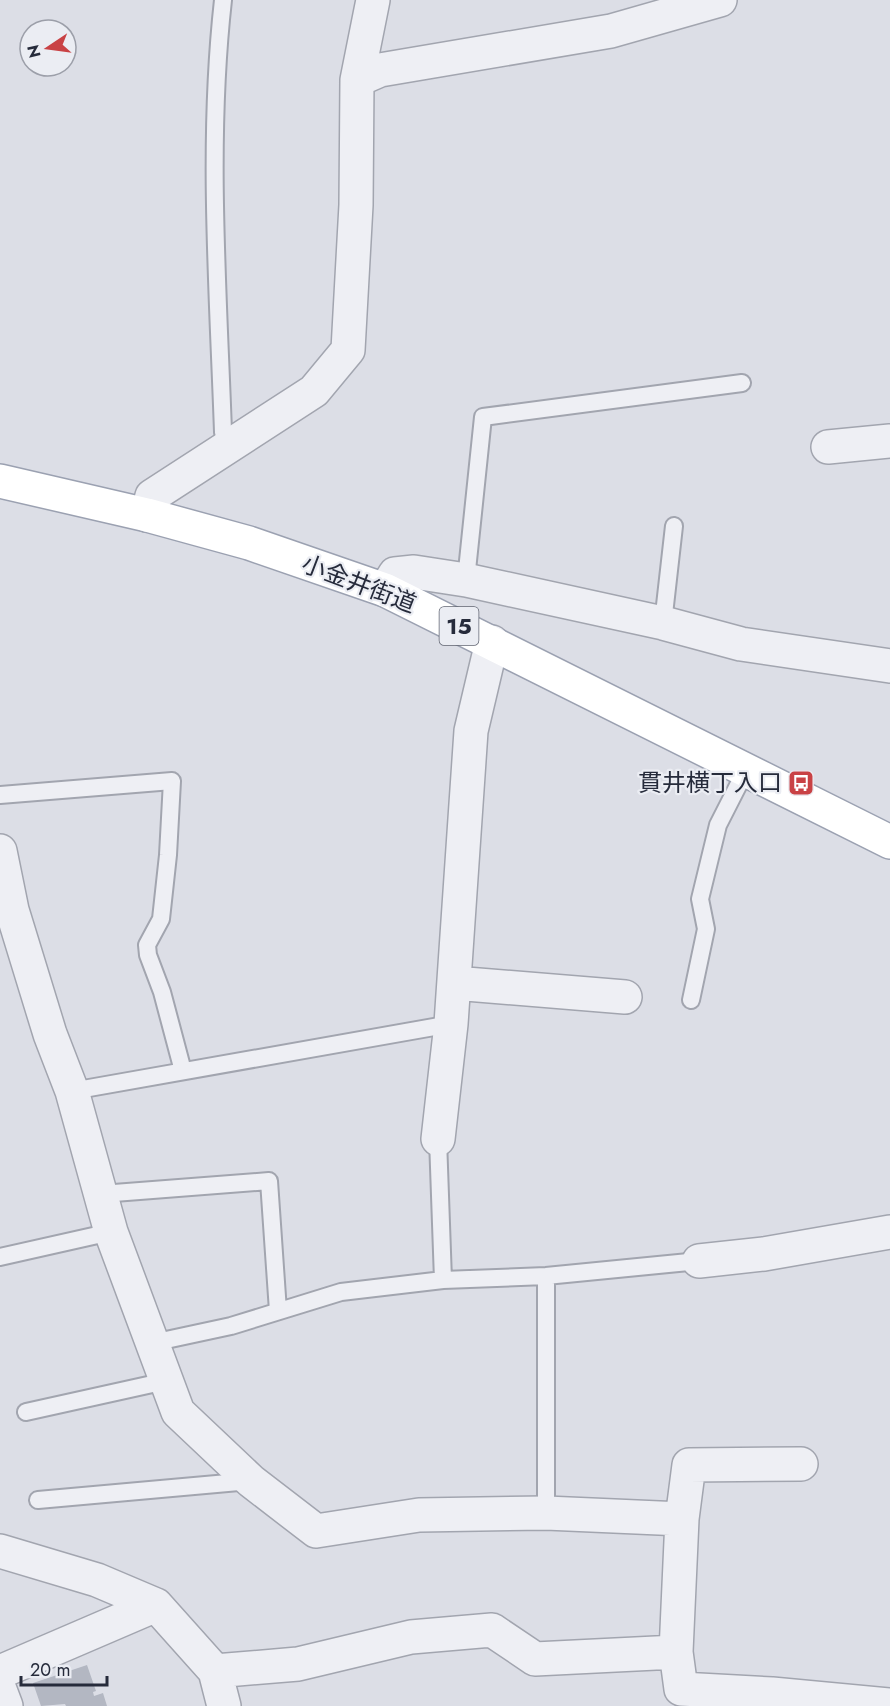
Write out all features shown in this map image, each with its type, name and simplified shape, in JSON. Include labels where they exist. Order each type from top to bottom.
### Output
[{"type":"main road","name":"小金井街道","points":[[0,481],[147,515],[249,543],[385,590],[890,842]]},
{"type":"street","points":[[147,515],[152,496],[314,391],[348,350],[356,205],[357,80],[373,0]]},
{"type":"street","points":[[357,80],[380,70],[611,30],[720,0]]},
{"type":"street","points":[[828,447],[890,441]]},
{"type":"street","points":[[385,590],[395,574],[414,572],[466,580],[663,623],[741,644],[890,666]]},
{"type":"street","points":[[438,1139],[451,1024],[471,730],[492,642]]},
{"type":"street","points":[[0,851],[12,910],[50,1034],[72,1091],[111,1232],[178,1412],[251,1481],[316,1531],[419,1515],[546,1514],[682,1519]]},
{"type":"street","points":[[454,983],[625,997]]},
{"type":"street","points":[[699,1261],[764,1254],[890,1232]]},
{"type":"street","points":[[801,1464],[689,1465],[682,1519],[676,1652],[681,1697],[772,1694],[890,1705]]},
{"type":"street","points":[[0,1551],[97,1580],[156,1605],[215,1671],[224,1706]]},
{"type":"street","points":[[0,1672],[156,1605]]},
{"type":"street","points":[[215,1671],[298,1664],[411,1637],[492,1630],[535,1659],[676,1652]]},
{"type":"street","points":[[0,1690],[6,1706]]},
{"type":"lane","points":[[224,0],[218,46],[213,161],[223,432],[227,447]]},
{"type":"lane","points":[[466,580],[483,417],[742,383]]},
{"type":"lane","points":[[663,623],[674,526]]},
{"type":"lane","points":[[692,1000],[706,929],[700,899],[718,825],[746,770]]},
{"type":"lane","points":[[0,795],[172,782],[168,855],[161,919],[147,945],[183,1071]]},
{"type":"lane","points":[[72,1091],[451,1024]]},
{"type":"lane","points":[[438,1139],[443,1280]]},
{"type":"lane","points":[[101,1194],[269,1181],[278,1311]]},
{"type":"lane","points":[[0,1257],[111,1232]]},
{"type":"lane","points":[[152,1343],[231,1326],[341,1292],[443,1280],[546,1276],[699,1261]]},
{"type":"lane","points":[[546,1276],[546,1514]]},
{"type":"lane","points":[[26,1412],[166,1381]]},
{"type":"lane","points":[[38,1500],[251,1481]]},
{"type":"building","points":[[87,1665],[96,1691],[93,1692],[94,1696],[103,1693],[107,1706],[66,1706],[65,1704],[41,1706],[33,1683]]},
{"type":"place","name":"貫井横丁入口","points":[[801,783]]}]
